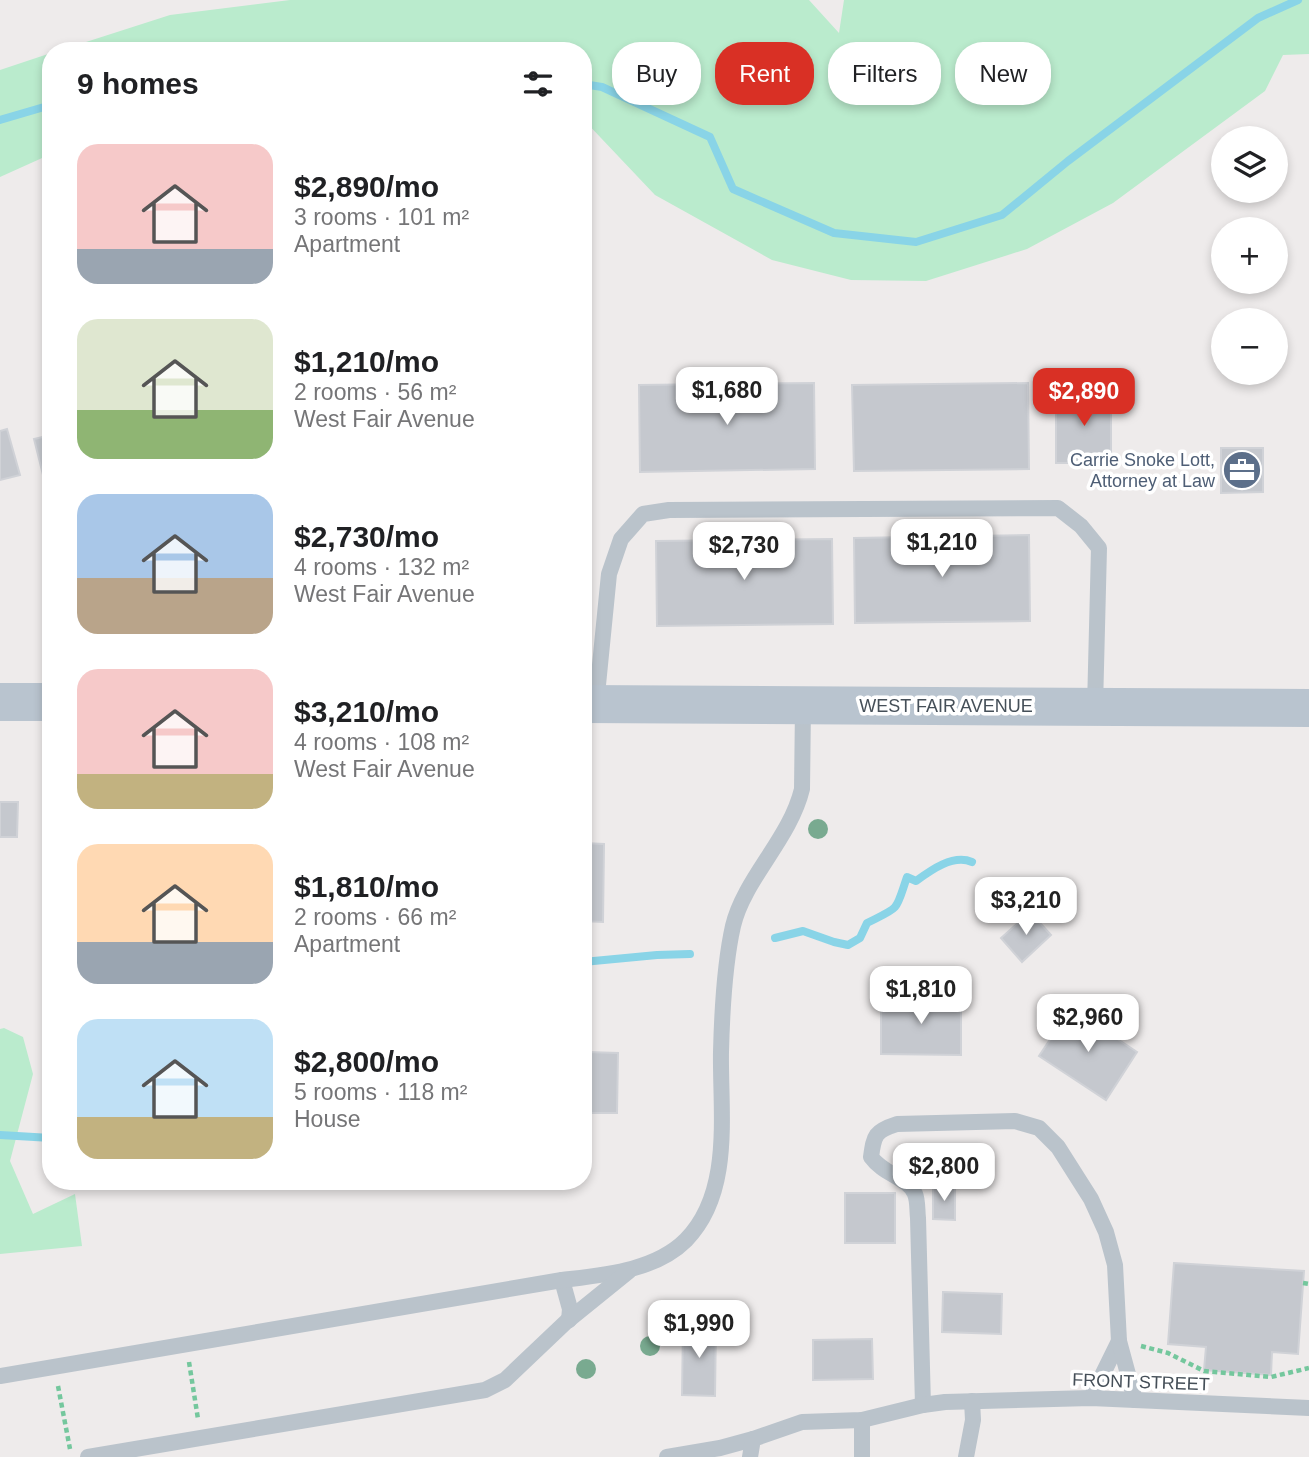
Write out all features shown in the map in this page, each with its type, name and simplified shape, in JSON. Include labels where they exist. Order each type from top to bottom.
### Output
[{"type":"street","points":[[0,702],[42,702]]},
{"type":"street","name":"WEST FAIR AVENUE","points":[[592,705],[1309,708]]},
{"type":"lane","points":[[592,691],[604,635],[608,574],[621,539],[643,514],[669,510],[1058,508],[1081,526],[1099,548],[1095,707]]},
{"type":"lane","points":[[88,1457],[485,1390],[505,1380],[569,1320],[631,1270],[656,1259],[685,1241],[706,1213],[716,1183],[720,1156],[724,996],[730,941],[740,907],[786,830],[800,799],[803,706]]},
{"type":"lane","points":[[923,1405],[915,1194],[908,1183],[879,1168],[871,1157],[873,1139],[881,1129],[897,1124],[1016,1121],[1039,1128],[1058,1147],[1091,1199],[1106,1232],[1115,1265],[1119,1341],[1135,1400]]},
{"type":"lane","points":[[0,1376],[631,1270]]},
{"type":"lane","points":[[562,1280],[570,1309],[569,1320]]},
{"type":"lane","points":[[1091,1398],[1119,1341]]},
{"type":"lane","name":"FRONT STREET","points":[[667,1457],[720,1448],[802,1422],[863,1420],[923,1405],[972,1401],[1091,1398],[1309,1408]]},
{"type":"lane","points":[[966,1457],[973,1420],[972,1401]]},
{"type":"lane","points":[[862,1457],[863,1420]]},
{"type":"lane","points":[[750,1457],[753,1439]]},
{"type":"path","points":[[1168,1353],[1204,1371],[1271,1377],[1309,1368]]},
{"type":"path","points":[[191,1377],[195,1399]]},
{"type":"path","points":[[61,1398],[71,1457]]},
{"type":"green space","points":[[290,0],[809,0],[839,33],[844,0],[1309,0],[1309,54],[1283,55],[1265,91],[1218,126],[1211,126],[1211,131],[1113,203],[1027,249],[926,281],[851,280],[772,260],[655,195],[592,128],[592,42],[86,42],[170,15]]},
{"type":"green space","points":[[42,56],[42,158],[0,177],[0,70]]},
{"type":"green space","points":[[4,1028],[23,1037],[33,1074],[10,1161],[33,1214],[75,1194],[82,1246],[0,1254],[0,1029]]},
{"type":"building","points":[[814,383],[815,469],[640,472],[639,385]]},
{"type":"building","points":[[1028,383],[1029,469],[854,471],[852,385]]},
{"type":"building","points":[[1056,392],[1111,392],[1111,463],[1056,463]]},
{"type":"building","points":[[7,429],[20,475],[0,480],[0,431]]},
{"type":"building","points":[[42,437],[42,471],[34,439]]},
{"type":"building","name":"Carrie Snoke Lott, Attorney at Law","points":[[1221,448],[1263,448],[1263,492],[1221,493]]},
{"type":"building","points":[[1029,535],[1030,621],[855,623],[854,538]]},
{"type":"building","points":[[832,539],[833,624],[657,626],[656,541]]},
{"type":"building","points":[[0,802],[18,802],[17,837],[0,837]]},
{"type":"building","points":[[592,843],[604,844],[603,922],[592,921]]},
{"type":"building","points":[[1030,912],[1051,935],[1022,962],[1001,938]]},
{"type":"building","points":[[881,997],[961,998],[961,1055],[881,1054]]},
{"type":"building","points":[[1071,1008],[1137,1052],[1106,1100],[1039,1056]]},
{"type":"building","points":[[592,1052],[618,1053],[617,1113],[592,1113]]},
{"type":"building","points":[[933,1187],[955,1187],[955,1220],[933,1219]]},
{"type":"building","points":[[845,1193],[895,1193],[895,1243],[845,1243]]},
{"type":"building","points":[[1174,1263],[1304,1271],[1298,1354],[1272,1352],[1271,1375],[1204,1370],[1206,1347],[1168,1344]]},
{"type":"building","points":[[943,1292],[1002,1294],[1001,1334],[942,1332]]},
{"type":"building","points":[[683,1324],[716,1324],[715,1396],[682,1395]]},
{"type":"building","points":[[872,1339],[873,1379],[813,1380],[813,1340]]},
{"type":"waterway","points":[[592,85],[602,87],[710,137],[733,189],[834,233],[916,242],[1002,215],[1068,161],[1258,18],[1298,0]]},
{"type":"waterway","points":[[0,120],[42,108]]},
{"type":"waterway","points":[[775,938],[803,931],[848,945],[860,938],[867,923],[895,907],[907,877],[916,881],[950,862],[972,862]]},
{"type":"waterway","points":[[592,961],[690,954]]},
{"type":"waterway","points":[[0,1135],[42,1137]]},
{"type":"place","name":"Carrie Snoke Lott, Attorney at Law","points":[[1242,470]]}]
